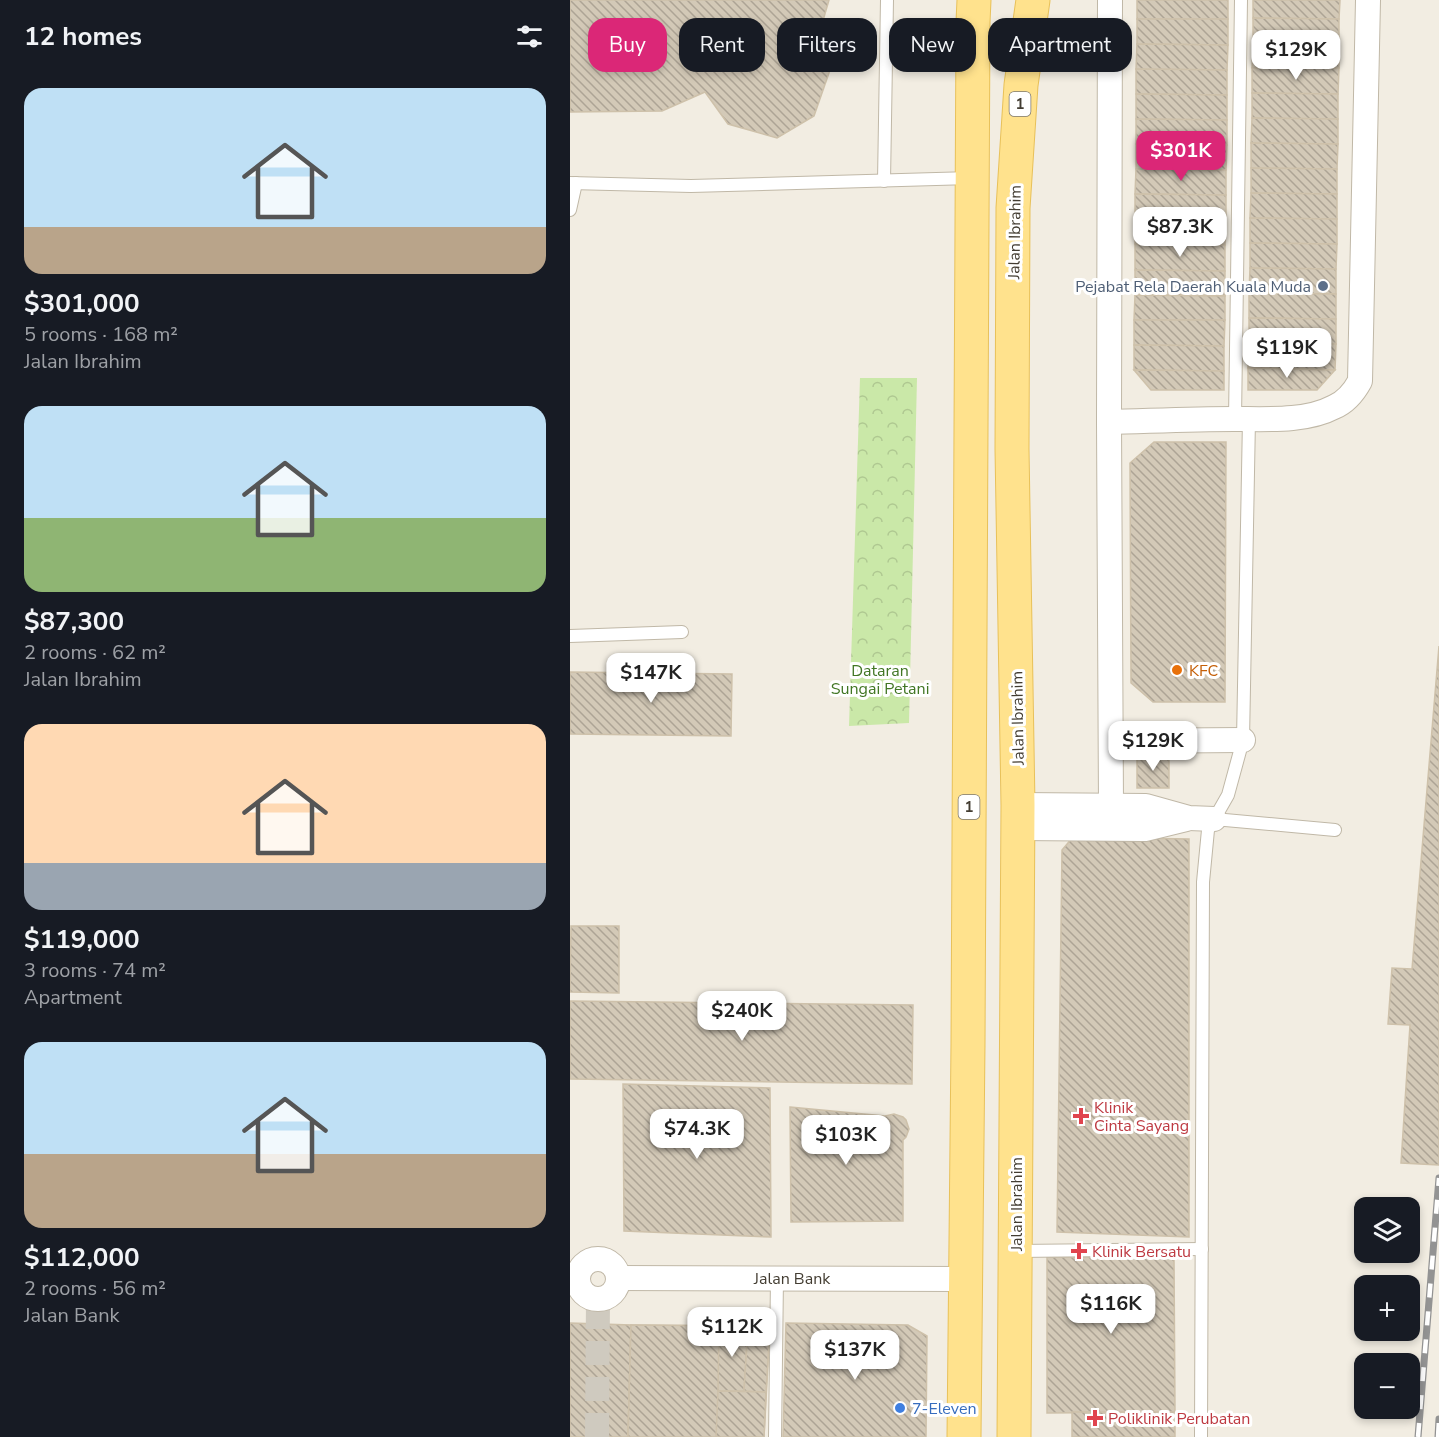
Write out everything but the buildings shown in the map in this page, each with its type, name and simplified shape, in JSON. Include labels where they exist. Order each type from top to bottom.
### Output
[{"type":"main road","points":[[1011,0],[1010,35],[1021,85]]},
{"type":"main road","name":"Jalan Ibrahim","points":[[1014,1437],[1018,816],[1012,406],[1013,208],[1021,85],[1033,0]]},
{"type":"main road","name":"1","points":[[964,1437],[968,1044],[971,7]]},
{"type":"street","points":[[1110,0],[1111,806]]},
{"type":"street","points":[[1109,422],[1280,418],[1310,415],[1335,407],[1355,390],[1360,381],[1368,0]]},
{"type":"street","points":[[1112,741],[1243,740]]},
{"type":"street","points":[[1018,816],[1111,806],[1146,806],[1189,818],[1214,819]]},
{"type":"street","points":[[1018,816],[1145,829],[1189,818]]},
{"type":"street","name":"Jalan Bank","points":[[574,1277],[586,1294],[598,1299],[610,1294],[618,1278],[966,1279]]},
{"type":"lane","points":[[884,181],[887,0]]},
{"type":"lane","points":[[1201,1437],[1203,882],[1208,830],[1228,795],[1243,740],[1241,0]]},
{"type":"lane","points":[[570,210],[573,183],[691,186],[972,178]]},
{"type":"lane","points":[[570,636],[682,632]]},
{"type":"lane","points":[[1214,819],[1335,830]]},
{"type":"lane","points":[[1016,1251],[1202,1249]]},
{"type":"lane","points":[[775,1437],[777,1278]]},
{"type":"green space","name":"Dataran Sungai Petani","points":[[860,378],[917,378],[909,723],[849,726]]},
{"type":"tunnel","points":[[597,1437],[598,1299]]},
{"type":"railway","points":[[1418,1437],[1439,1178]]},
{"type":"railway","points":[[1438,1437],[1439,1419]]},
{"type":"place","name":"Pejabat Rela Daerah Kuala Muda","points":[[1323,286]]},
{"type":"place","name":"KFC","points":[[1177,670]]},
{"type":"place","name":"Klinik Cinta Sayang","points":[[1081,1116]]},
{"type":"place","name":"Klinik Bersatu","points":[[1079,1251]]},
{"type":"place","name":"7-Eleven","points":[[900,1408]]},
{"type":"place","name":"Poliklinik Perubatan","points":[[1095,1418]]}]
